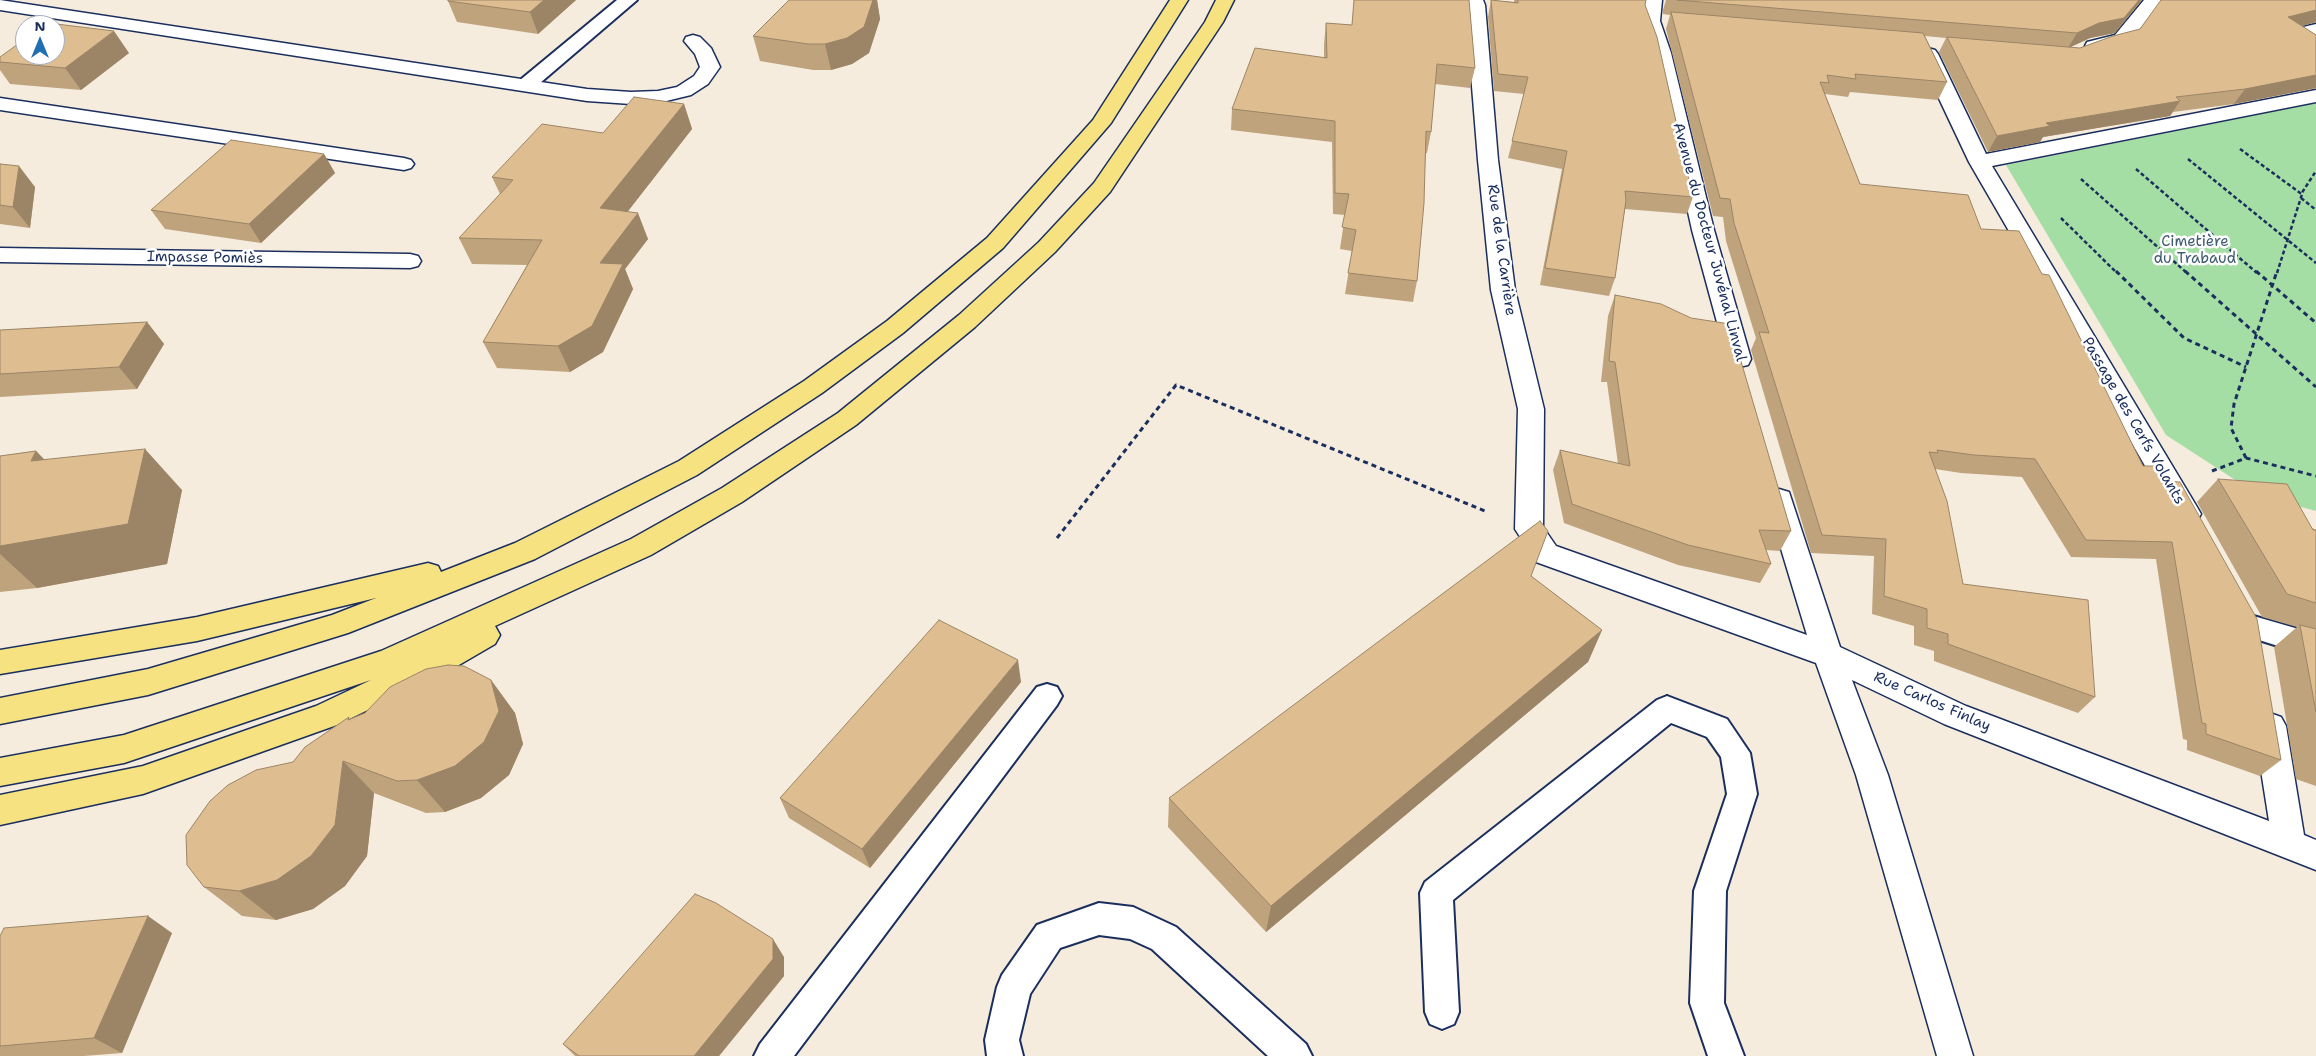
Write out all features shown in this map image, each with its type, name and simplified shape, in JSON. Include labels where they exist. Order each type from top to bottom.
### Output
[{"type":"highway","points":[[0,711],[148,682],[338,625],[524,551],[688,468],[813,388],[895,327],[988,249],[1102,123],[1180,0]]},
{"type":"highway","points":[[0,810],[143,780],[326,716],[441,660],[641,547],[732,495],[847,419],[967,321],[1048,247],[1102,187],[1214,22],[1225,0]]},
{"type":"highway","points":[[0,772],[124,749],[390,661],[641,547]]},
{"type":"highway","points":[[0,662],[197,629],[524,551]]},
{"type":"street","name":"Rue de la Carrière","points":[[1474,0],[1476,4],[1488,160],[1503,290],[1531,409],[1529,529]]},
{"type":"street","points":[[2077,53],[2098,44],[2122,39],[2154,0]]},
{"type":"street","points":[[0,4],[526,85],[631,98],[658,97],[684,91],[700,80],[710,67],[704,52],[693,41]]},
{"type":"street","name":"Avenue du Docteur Juvénal Linval","points":[[1658,14],[1662,53],[1703,230],[1745,380]]},
{"type":"street","points":[[2316,30],[2306,32],[2316,39]]},
{"type":"street","name":"Passage des Cerfs Volants","points":[[1927,45],[1979,162],[2157,460],[2199,535]]},
{"type":"street","points":[[1979,162],[2316,96]]},
{"type":"street","points":[[0,104],[404,164]]},
{"type":"street","name":"Impasse Pomiès","points":[[0,255],[410,262]]},
{"type":"street","points":[[1772,474],[1828,655],[1872,775],[1955,1056]]},
{"type":"street","name":"Rue Carlos Finlay","points":[[1529,529],[1546,554],[1828,655],[1955,715],[2302,850]]},
{"type":"street","points":[[2245,617],[2255,634],[2258,653]]},
{"type":"street","points":[[2266,701],[2302,850]]},
{"type":"lane","points":[[526,85],[628,0]]},
{"type":"lane","points":[[2245,617],[2316,646]]},
{"type":"lane","points":[[772,1056],[1047,696]]},
{"type":"lane","points":[[1442,1012],[1436,893],[1667,709],[1717,728],[1736,753],[1742,794],[1710,891],[1707,1003],[1726,1056]]},
{"type":"lane","points":[[1005,1056],[1002,1040],[1014,987],[1049,936],[1099,919],[1133,923],[1164,938],[1294,1056]]},
{"type":"path","points":[[2232,144],[2302,197],[2316,210]]},
{"type":"path","points":[[2183,155],[2316,263]]},
{"type":"path","points":[[2132,166],[2316,323]]},
{"type":"path","points":[[2316,172],[2302,197],[2234,404],[2231,428],[2246,458],[2316,476]]},
{"type":"path","points":[[2077,175],[2316,387]]},
{"type":"path","points":[[2060,216],[2184,338],[2246,367]]},
{"type":"path","points":[[1057,538],[1176,385],[1529,529]]},
{"type":"green space","name":"Cimetière du Trabaud","points":[[2316,103],[2316,511],[2260,496],[2166,435],[2006,165]]},
{"type":"building","points":[[448,0],[544,0],[530,12]]},
{"type":"building","points":[[789,0],[873,0],[864,27],[847,38],[825,44],[808,44],[753,36]]},
{"type":"building","points":[[1354,0],[1469,0],[1475,68],[1437,64],[1431,132],[1426,131],[1424,203],[1417,281],[1348,273],[1356,230],[1342,227],[1349,194],[1335,193],[1335,121],[1232,109],[1255,48],[1327,58],[1326,23],[1352,25]]},
{"type":"building","points":[[1491,0],[1518,3],[1518,0],[1646,0],[1645,5],[1657,37],[1693,197],[1625,191],[1626,200],[1615,278],[1545,268],[1567,151],[1512,141],[1528,77],[1498,74]]},
{"type":"building","points":[[1677,0],[2139,0],[2124,18],[2099,23],[2077,33]]},
{"type":"building","points":[[2161,0],[2316,0],[2316,10],[2288,17],[2316,35],[2316,75],[2245,89],[2176,97],[2180,101],[2046,123],[2050,126],[1997,136],[1947,37],[2080,48],[2140,29]]},
{"type":"building","points":[[1671,12],[1923,33],[1947,82],[1855,74],[1856,79],[1827,75],[1829,83],[1820,82],[1860,184],[1968,195],[1981,229],[2019,231],[2042,274],[2049,275],[2143,466],[2156,466],[2164,481],[2180,482],[2257,619],[2281,760],[2206,734],[2206,724],[2202,723],[2172,542],[2086,540],[2035,459],[1974,455],[1937,450],[1938,453],[1929,452],[1947,501],[1963,584],[2088,600],[2095,697],[1948,644],[1948,634],[1927,628],[1927,609],[1884,596],[1886,539],[1822,535],[1759,332],[1769,333],[1734,223],[1730,199],[1720,198]]},
{"type":"building","points":[[65,25],[114,31],[65,68],[32,65],[65,65]]},
{"type":"building","points":[[15,46],[15,63],[0,62],[0,57]]},
{"type":"building","points":[[634,97],[684,104],[600,208],[638,213],[600,263],[623,264],[592,326],[558,346],[483,342],[542,240],[459,238],[513,180],[492,177],[542,124],[603,133]]},
{"type":"building","points":[[231,140],[324,154],[249,224],[151,210]]},
{"type":"building","points":[[0,164],[19,166],[13,207],[0,205]]},
{"type":"building","points":[[1615,295],[1661,304],[1691,318],[1730,324],[1791,531],[1759,530],[1771,564],[1688,545],[1572,504],[1560,450],[1630,466],[1615,362],[1609,361]]},
{"type":"building","points":[[147,322],[119,367],[0,374],[0,330]]},
{"type":"building","points":[[145,449],[128,524],[0,546],[0,456],[36,451],[31,461]]},
{"type":"building","points":[[2218,479],[2287,484],[2313,530],[2316,530],[2316,603],[2287,594]]},
{"type":"building","points":[[1540,521],[1548,531],[1531,576],[1602,630],[1271,906],[1169,798]]},
{"type":"building","points":[[939,620],[1018,660],[862,849],[780,798]]},
{"type":"building","points":[[2300,625],[2316,629],[2316,712]]},
{"type":"building","points":[[448,665],[464,666],[491,680],[499,711],[484,742],[455,766],[417,780],[397,781],[343,761],[335,825],[311,856],[277,880],[239,891],[204,887],[187,865],[186,835],[210,801],[228,785],[256,770],[293,762],[305,747],[349,717],[348,720],[365,713],[390,687],[426,669]]},
{"type":"building","points":[[695,894],[716,903],[773,939],[773,959],[694,1056],[579,1056],[563,1044]]},
{"type":"building","points":[[148,916],[94,1038],[0,1046],[0,936],[4,928]]}]
